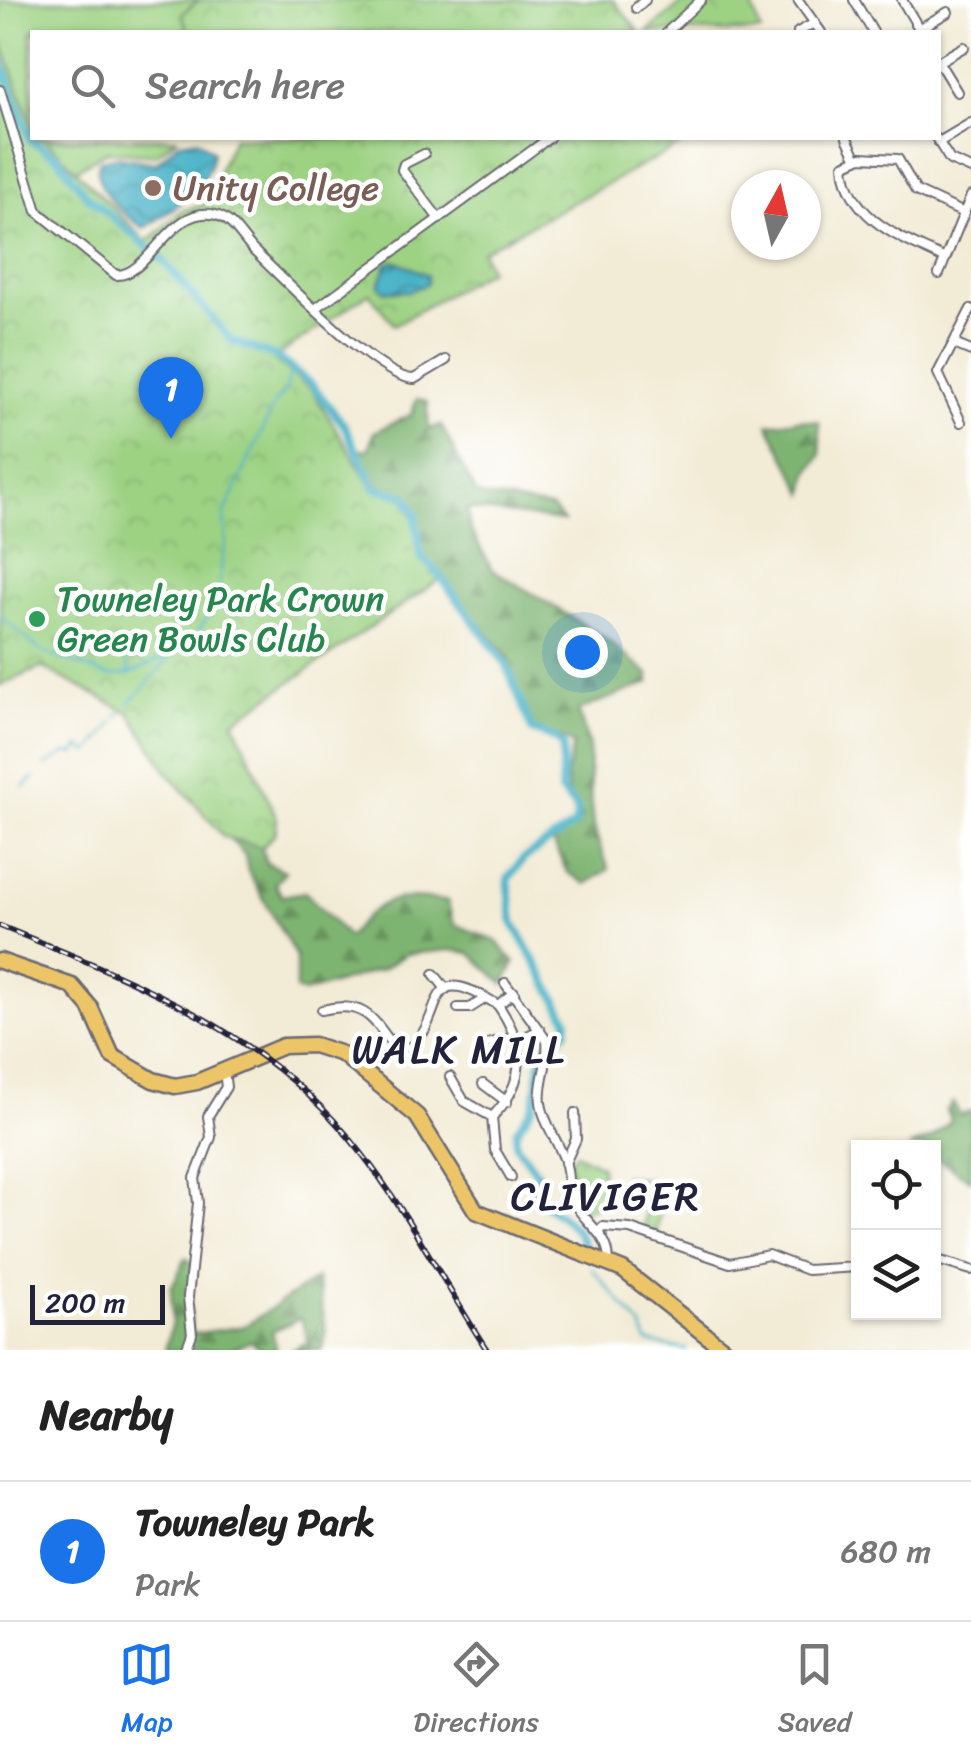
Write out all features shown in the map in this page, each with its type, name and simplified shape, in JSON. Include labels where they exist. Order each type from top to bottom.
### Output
[{"type":"highway","points":[[0,961],[72,986],[90,1007],[112,1056],[142,1075],[175,1086],[283,1046],[314,1044],[342,1054],[417,1116],[476,1210],[624,1270],[725,1350]]},
{"type":"street","points":[[636,8],[645,0]]},
{"type":"street","points":[[670,30],[701,0]]},
{"type":"street","points":[[798,0],[820,30]]},
{"type":"street","points":[[854,0],[872,30]]},
{"type":"street","points":[[902,0],[919,30]]},
{"type":"street","points":[[921,30],[948,12]]},
{"type":"street","points":[[801,30],[815,22]]},
{"type":"street","points":[[941,61],[964,47]]},
{"type":"street","points":[[941,66],[956,92]]},
{"type":"street","points":[[0,90],[37,211],[116,275],[130,273],[151,250],[195,216],[216,215],[234,226],[362,350],[404,378],[414,379],[446,360]]},
{"type":"street","points":[[941,138],[971,123]]},
{"type":"street","points":[[316,309],[546,140]]},
{"type":"street","points":[[848,140],[856,159]]},
{"type":"street","points":[[937,140],[950,160],[971,169]]},
{"type":"street","points":[[424,154],[404,164],[402,170],[439,219]]},
{"type":"street","points":[[945,259],[876,226],[842,170],[856,159],[898,159],[916,191],[964,213]]},
{"type":"street","points":[[939,274],[971,196]]},
{"type":"street","points":[[971,309],[938,373],[960,420],[971,413]]},
{"type":"street","points":[[954,344],[971,351]]},
{"type":"street","points":[[434,974],[446,989]]},
{"type":"street","points":[[505,982],[547,1046],[540,1101],[565,1162],[569,1190],[580,1214],[599,1230],[610,1252],[608,1264]]},
{"type":"street","points":[[322,1010],[360,1006],[373,1015],[394,1046],[411,1048],[426,1028],[434,999],[446,989],[469,987],[498,1006],[516,1039],[516,1090],[492,1117]]},
{"type":"street","points":[[498,1006],[514,992]]},
{"type":"street","points":[[458,1008],[470,1008],[486,998]]},
{"type":"street","points":[[483,1045],[540,1030]]},
{"type":"street","points":[[186,1350],[192,1334],[188,1296],[198,1203],[196,1178],[210,1139],[208,1116],[226,1087],[224,1071]]},
{"type":"street","points":[[450,1077],[464,1101],[492,1117]]},
{"type":"street","points":[[483,1084],[507,1102]]},
{"type":"street","points":[[565,1162],[576,1139],[576,1113]]},
{"type":"street","points":[[492,1117],[496,1150],[510,1177]]},
{"type":"street","points":[[599,1230],[630,1229],[730,1264],[768,1256],[807,1270],[851,1267]]},
{"type":"street","points":[[941,1261],[971,1270]]},
{"type":"green space","points":[[0,0],[199,0],[182,14],[188,30],[30,30],[30,120],[0,38]]},
{"type":"green space","points":[[199,0],[613,0],[637,30],[188,30],[182,14]]},
{"type":"green space","points":[[686,0],[750,0],[760,30],[649,30]]},
{"type":"green space","points":[[0,38],[30,120],[30,140],[46,140],[147,242],[182,211],[204,205],[232,140],[690,140],[482,251],[489,270],[394,325],[369,293],[273,359],[312,390],[373,489],[404,498],[424,559],[439,580],[234,721],[277,819],[275,833],[262,847],[224,837],[169,774],[130,713],[42,667],[0,685]]},
{"type":"green space","points":[[46,140],[175,140],[156,155],[106,151],[76,170]]},
{"type":"green space","points":[[417,399],[427,402],[429,429],[441,425],[477,495],[551,508],[563,521],[467,509],[470,529],[492,569],[602,636],[649,674],[649,683],[579,710],[589,749],[594,823],[609,869],[586,884],[567,872],[553,843],[582,818],[568,795],[566,776],[573,745],[530,724],[507,656],[423,557],[417,511],[407,495],[376,485],[356,450],[368,450],[374,432],[411,415]]},
{"type":"green space","points":[[819,422],[821,455],[809,472],[805,494],[768,424]]},
{"type":"green space","points":[[0,619],[69,660],[277,819],[275,833],[262,848],[266,863],[285,871],[275,884],[282,896],[305,892],[348,937],[371,913],[390,901],[447,901],[454,924],[496,941],[515,963],[504,984],[470,953],[451,950],[406,954],[382,969],[304,993],[296,990],[296,957],[248,871],[245,855],[169,774],[130,713],[42,667],[0,685]]},
{"type":"green space","points":[[953,1102],[960,1115],[971,1111],[971,1180],[941,1161],[941,1140],[927,1140],[951,1121],[946,1111]]},
{"type":"green space","points":[[576,1153],[601,1166],[603,1204],[581,1211],[569,1161]]},
{"type":"green space","points":[[624,1175],[664,1182],[657,1232],[643,1229],[646,1207],[624,1204]]},
{"type":"green space","points":[[186,1258],[194,1265],[188,1297],[192,1334],[245,1326],[317,1278],[326,1334],[322,1350],[293,1350],[305,1343],[310,1346],[301,1318],[272,1331],[277,1350],[262,1350],[251,1341],[229,1350],[165,1350],[172,1322],[171,1288]]},
{"type":"water","points":[[199,140],[213,152],[210,165],[188,197],[144,228],[118,208],[104,190],[99,180],[100,160],[117,157],[156,163],[179,142]]},
{"type":"water","points":[[399,262],[427,275],[427,284],[409,291],[384,291],[379,285],[387,263]]},
{"type":"waterway","points":[[0,56],[30,140],[58,157],[86,195],[160,257],[232,341],[277,357],[312,385],[344,425],[375,488],[406,496],[415,512],[421,557],[436,571],[506,664],[532,730],[556,739],[563,746],[561,791],[577,809],[576,824],[523,859],[508,879],[513,922],[568,1020],[566,1031],[543,1050],[534,1105],[516,1131],[516,1144],[540,1177],[534,1188],[539,1197],[574,1228],[584,1247]]},
{"type":"waterway","points":[[120,641],[130,674],[192,644],[216,601],[226,538],[224,515],[275,402],[285,392],[291,368]]},
{"type":"waterway","points":[[0,616],[41,651],[109,676],[130,674]]},
{"type":"waterway","points":[[129,704],[173,654]]},
{"type":"waterway","points":[[117,716],[121,712]]},
{"type":"waterway","points":[[46,765],[67,753],[75,754],[80,747],[89,753],[114,722]]},
{"type":"waterway","points":[[24,787],[34,778]]},
{"type":"waterway","points":[[592,1269],[642,1327],[647,1342],[687,1350]]},
{"type":"railway","points":[[0,926],[148,989],[195,1014],[283,1073],[323,1109],[377,1174],[487,1350]]},
{"type":"place","name":"Unity College","points":[[153,188]]},
{"type":"place","name":"Towneley Park","points":[[171,439]]},
{"type":"place","name":"Towneley Park Crown Green Bowls Club","points":[[37,619]]},
{"type":"district","name":"WALK MILL","points":[[459,1049]]},
{"type":"district","name":"CLIVIGER","points":[[606,1196]]}]
